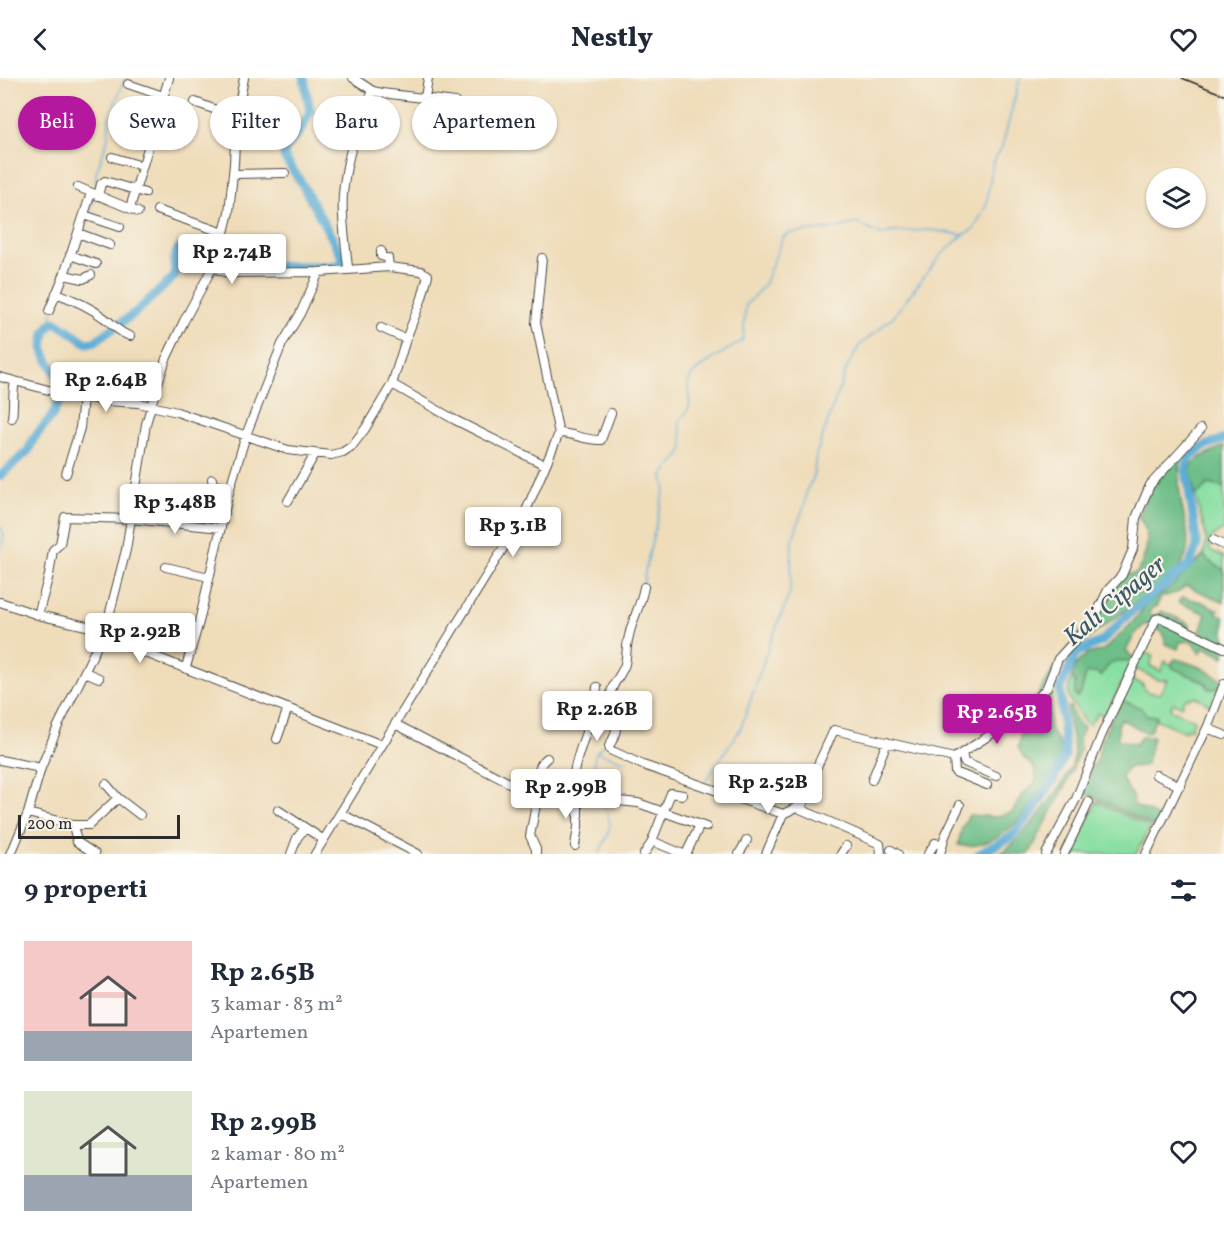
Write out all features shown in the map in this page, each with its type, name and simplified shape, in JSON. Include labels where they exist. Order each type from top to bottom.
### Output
[{"type":"street","points":[[128,84],[163,96],[169,78]]},
{"type":"street","points":[[240,96],[243,78]]},
{"type":"street","points":[[353,78],[374,91],[412,96]]},
{"type":"street","points":[[425,96],[428,78]]},
{"type":"street","points":[[348,268],[343,228],[344,185],[352,148],[374,91]]},
{"type":"street","points":[[78,187],[134,210],[134,189],[147,150]]},
{"type":"street","points":[[11,854],[28,813],[41,768],[58,726],[103,633],[122,570],[151,406],[166,359],[218,257],[233,174],[234,150]]},
{"type":"street","points":[[112,157],[142,166]]},
{"type":"street","points":[[233,174],[285,173]]},
{"type":"street","points":[[49,311],[59,294],[74,257],[94,194],[101,184],[105,181],[145,193]]},
{"type":"street","points":[[158,210],[224,233]]},
{"type":"street","points":[[87,216],[120,227]]},
{"type":"street","points":[[80,234],[110,245]]},
{"type":"street","points":[[381,251],[381,256],[388,258],[388,267]]},
{"type":"street","points":[[74,257],[96,264]]},
{"type":"street","points":[[315,854],[525,513],[559,434],[536,323],[542,258]]},
{"type":"street","points":[[0,377],[56,392],[151,406],[194,417],[288,450],[331,455],[343,452],[352,446],[392,384],[428,275],[421,271],[388,267],[348,268],[318,272],[227,273],[213,266]]},
{"type":"street","points":[[186,667],[200,622],[230,488],[246,435],[282,344],[300,314],[318,272]]},
{"type":"street","points":[[66,276],[83,279],[91,275]]},
{"type":"street","points":[[59,294],[93,310],[116,329],[130,336]]},
{"type":"street","points":[[381,328],[406,339]]},
{"type":"street","points":[[12,418],[15,382]]},
{"type":"street","points":[[392,384],[455,420],[545,465]]},
{"type":"street","points":[[66,474],[80,428],[83,397]]},
{"type":"street","points":[[559,434],[563,432],[581,438],[601,440],[610,413]]},
{"type":"street","points":[[766,854],[783,814],[798,808],[805,801],[814,773],[834,730],[954,758],[1025,711],[1047,687],[1053,669],[1064,650],[1093,621],[1108,590],[1126,567],[1133,549],[1136,518],[1150,485],[1201,429]]},
{"type":"street","points":[[288,501],[315,454]]},
{"type":"street","points":[[212,479],[212,484],[230,488]]},
{"type":"street","points":[[38,615],[53,550],[60,544],[64,517],[187,519],[221,528]]},
{"type":"street","points":[[1213,540],[1224,545]]},
{"type":"street","points":[[166,567],[209,577]]},
{"type":"street","points":[[644,587],[628,638],[625,664],[611,691],[610,705],[617,732],[610,750],[643,765],[783,814]]},
{"type":"street","points":[[0,602],[103,633],[382,745]]},
{"type":"street","points":[[1046,854],[1076,799],[1102,734],[1156,619],[1161,618],[1224,648]]},
{"type":"street","points":[[85,672],[99,678]]},
{"type":"street","points":[[1146,854],[1207,728],[1224,684]]},
{"type":"street","points":[[575,846],[578,827],[572,779],[597,687]]},
{"type":"street","points":[[277,740],[288,708]]},
{"type":"street","points":[[395,724],[537,796]]},
{"type":"street","points":[[1207,728],[1224,735]]},
{"type":"street","points":[[872,780],[887,742]]},
{"type":"street","points":[[962,753],[964,762],[996,776]]},
{"type":"street","points":[[954,758],[955,772],[987,785]]},
{"type":"street","points":[[536,854],[537,849],[530,836],[539,769],[542,762],[547,759]]},
{"type":"street","points":[[0,760],[41,768]]},
{"type":"street","points":[[1156,775],[1180,786]]},
{"type":"street","points":[[106,784],[118,798],[140,815]]},
{"type":"street","points":[[537,796],[543,793],[638,803],[703,826],[685,854],[652,842]]},
{"type":"street","points":[[644,854],[652,842],[670,793],[683,795]]},
{"type":"street","points":[[28,813],[73,825],[90,825],[118,798]]},
{"type":"street","points":[[1064,854],[1089,802]]},
{"type":"street","points":[[940,854],[960,805]]},
{"type":"street","points":[[798,808],[880,844],[881,854]]},
{"type":"street","points":[[278,810],[324,840]]},
{"type":"street","points":[[340,813],[418,854]]},
{"type":"street","points":[[73,825],[78,842],[95,854]]},
{"type":"street","points":[[291,854],[297,838],[305,828]]},
{"type":"street","points":[[740,854],[747,840]]},
{"type":"street","points":[[927,854],[935,843],[943,844]]},
{"type":"street","points":[[841,854],[846,846]]},
{"type":"green space","points":[[1224,446],[1224,487],[1208,484],[1195,495],[1190,470],[1194,462]]},
{"type":"green space","points":[[1187,453],[1181,462],[1179,472],[1188,542],[1182,564],[1173,575],[1083,642],[1062,664],[1054,687],[1049,716],[1051,730],[1059,745],[1061,756],[1053,774],[1031,807],[1010,828],[998,836],[972,846],[958,845],[962,828],[969,815],[995,817],[1012,812],[1024,793],[1036,782],[1035,768],[1023,757],[1018,747],[1026,713],[1058,663],[1125,572],[1137,573],[1147,544],[1146,530],[1138,517],[1156,480],[1170,463]]},
{"type":"green space","points":[[1208,484],[1224,487],[1224,529],[1211,538],[1210,550],[1224,557],[1224,570],[1207,560],[1204,555],[1205,532],[1195,495]]},
{"type":"green space","points":[[1204,555],[1207,560],[1224,570],[1224,602],[1187,586],[1179,592],[1161,597],[1157,605],[1149,612],[1151,615],[1157,615],[1161,611],[1190,624],[1187,629],[1159,616],[1152,624],[1144,625],[1135,634],[1126,651],[1134,658],[1133,661],[1114,662],[1101,676],[1097,673],[1086,673],[1081,693],[1077,697],[1075,681],[1072,677],[1081,659],[1087,654],[1107,647],[1132,623],[1146,605],[1172,586]]},
{"type":"green space","points":[[1183,597],[1202,602],[1218,610],[1217,614],[1224,616],[1224,646],[1199,635],[1206,614],[1178,602]]},
{"type":"green space","points":[[1160,619],[1224,649],[1224,657],[1204,647],[1200,654],[1192,641],[1180,642],[1178,649],[1166,644],[1163,633],[1155,627]]},
{"type":"green space","points":[[1143,652],[1153,656],[1150,666],[1161,671],[1165,661],[1181,672],[1203,682],[1209,689],[1220,688],[1212,706],[1196,697],[1184,699],[1181,706],[1173,703],[1170,709],[1194,720],[1191,729],[1187,728],[1185,732],[1121,700],[1130,679],[1144,685],[1142,685],[1147,692],[1159,694],[1168,680],[1158,680],[1134,668]]},
{"type":"green space","points":[[1114,659],[1133,661],[1106,713],[1107,718],[1098,713],[1089,725],[1069,699],[1068,690],[1072,677],[1075,681],[1075,695],[1081,693],[1086,673],[1097,673]]},
{"type":"green space","points":[[1175,659],[1200,667],[1223,680],[1220,688],[1209,689],[1206,683],[1173,668],[1172,662]]},
{"type":"green space","points":[[1121,700],[1141,708],[1147,715],[1157,716],[1147,733],[1121,719],[1118,724],[1118,740],[1136,744],[1141,737],[1153,737],[1147,763],[1144,766],[1129,767],[1121,777],[1132,796],[1134,805],[1159,817],[1155,827],[1082,792],[1097,759],[1103,736]]},
{"type":"green space","points":[[1068,707],[1071,707],[1075,720],[1084,728],[1079,738],[1080,750],[1066,785],[1029,854],[999,854],[1031,825],[1054,795],[1071,767],[1074,744],[1068,720]]},
{"type":"green space","points":[[1097,802],[1150,827],[1136,854],[1071,854]]},
{"type":"waterway","points":[[95,189],[96,173],[108,138],[109,117],[125,78]]},
{"type":"waterway","points":[[0,476],[28,451],[34,438],[52,416],[60,400],[60,383],[43,348],[45,332],[51,324],[56,322],[87,343],[94,342],[136,312],[175,276],[174,259],[178,249],[186,246],[222,262],[244,266],[327,266],[339,265],[344,260],[301,182],[284,157],[285,149],[302,128],[310,111],[304,78]]},
{"type":"waterway","points":[[643,584],[665,487],[663,475],[680,456],[683,447],[679,421],[690,403],[688,389],[690,378],[706,364],[743,340],[746,305],[764,285],[783,237],[790,233],[834,229],[857,223],[881,235],[930,230],[963,235],[974,229],[986,206],[993,162],[1002,147],[1020,78]]},
{"type":"waterway","points":[[89,213],[94,197]]},
{"type":"waterway","points":[[83,233],[87,220]]},
{"type":"waterway","points":[[705,782],[741,728],[767,651],[790,593],[792,544],[807,489],[813,479],[816,455],[846,370],[859,346],[892,318],[941,255],[962,236]]},
{"type":"waterway","points":[[76,252],[81,237]]},
{"type":"waterway","points":[[69,272],[74,260]]},
{"type":"waterway","points":[[51,324],[53,310]]},
{"type":"waterway","name":"Kali Cipager","points":[[979,854],[1011,837],[1033,811],[1054,779],[1065,755],[1060,689],[1076,653],[1102,641],[1130,613],[1190,564],[1197,545],[1186,469],[1190,456],[1207,445],[1224,439]]},
{"type":"waterway","points":[[0,526],[4,536],[0,549]]},
{"type":"waterway","points":[[600,795],[594,763],[597,752],[607,742]]},
{"type":"waterway","points":[[597,752],[627,762]]},
{"type":"waterway","points":[[599,854],[610,829],[603,802]]},
{"type":"railway","points":[[1182,78],[1224,95]]}]
